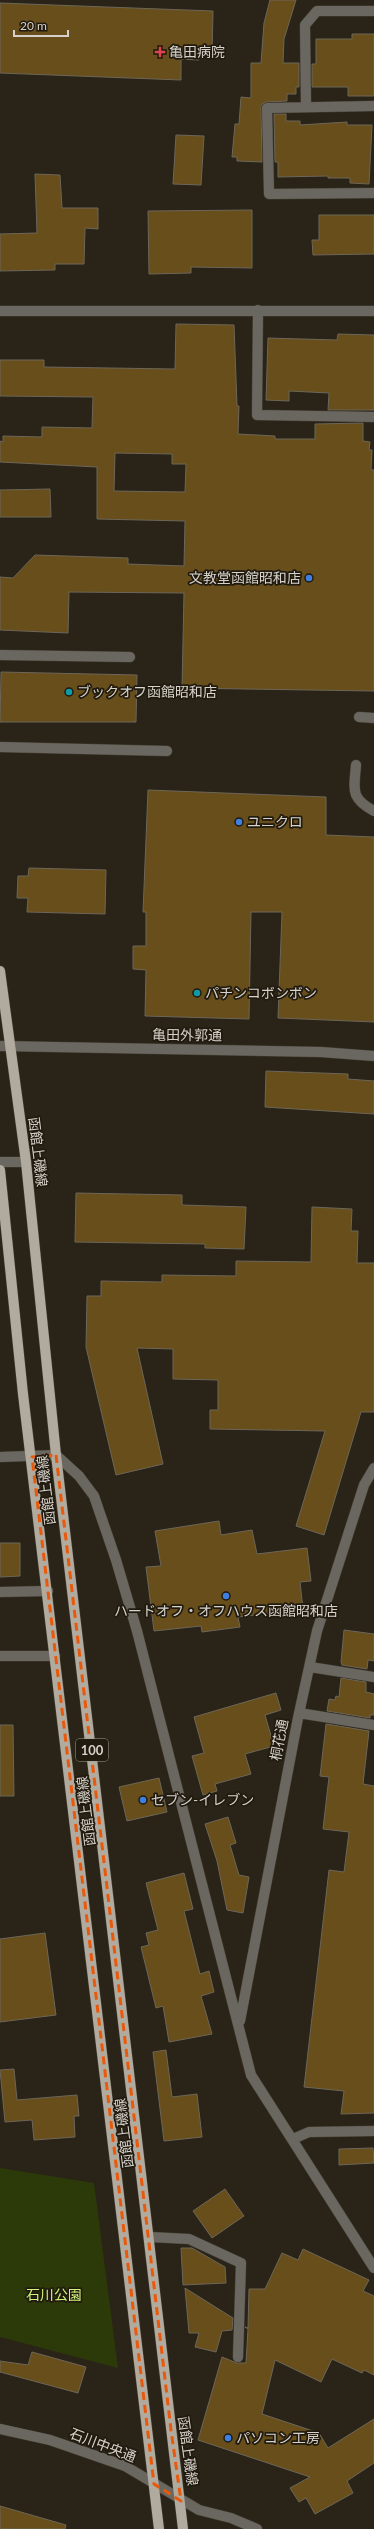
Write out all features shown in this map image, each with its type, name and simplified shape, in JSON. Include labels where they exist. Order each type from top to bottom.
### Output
[{"type":"main road","name":"函館上磯線","points":[[0,971],[26,1162],[56,1455],[150,2237],[170,2430],[182,2501],[183,2529]]},
{"type":"main road","name":"函館上磯線","points":[[0,1170],[23,1394],[32,1457],[159,2529]]},
{"type":"street","points":[[306,106],[305,25],[317,11],[374,11]]},
{"type":"street","points":[[374,106],[306,106],[268,108],[269,194],[374,193]]},
{"type":"street","points":[[258,310],[257,415],[374,417]]},
{"type":"street","points":[[0,311],[374,311]]},
{"type":"street","points":[[0,655],[130,657]]},
{"type":"street","points":[[359,717],[374,718]]},
{"type":"street","points":[[0,747],[167,751]]},
{"type":"street","points":[[356,765],[354,789],[359,803],[374,811]]},
{"type":"street","name":"亀田外郭通","points":[[0,1046],[313,1051],[374,1056]]},
{"type":"street","points":[[0,1162],[26,1162]]},
{"type":"street","points":[[0,1457],[56,1455],[79,1476],[94,1496],[116,1560],[137,1632],[251,2075],[374,2268]]},
{"type":"street","name":"桐花通","points":[[239,2024],[299,1713],[320,1623],[364,1485],[374,1468]]},
{"type":"street","points":[[0,1592],[48,1591]]},
{"type":"street","points":[[0,1656],[55,1656]]},
{"type":"street","points":[[310,1667],[374,1677]]},
{"type":"street","points":[[299,1713],[374,1725]]},
{"type":"street","points":[[293,2139],[309,2132],[374,2131]]},
{"type":"street","points":[[150,2237],[189,2239],[241,2263],[238,2357]]},
{"type":"street","name":"石川中央通","points":[[0,2429],[50,2440],[126,2466],[199,2510],[231,2518],[257,2529]]},
{"type":"highlighted area","points":[[56,1455],[171,2430],[181,2501],[154,2484],[32,1457]]},
{"type":"green space","name":"石川公園","points":[[0,2168],[94,2183],[118,2368],[0,2337]]},
{"type":"building","points":[[270,0],[296,0],[284,39],[283,63],[299,63],[299,87],[296,87],[296,94],[287,94],[287,101],[266,102],[261,105],[262,162],[237,161],[237,157],[232,157],[235,124],[239,124],[241,97],[251,98],[251,63],[261,63],[264,23]]},
{"type":"building","points":[[0,3],[213,11],[212,56],[199,56],[199,60],[181,59],[181,80],[0,73]]},
{"type":"building","points":[[352,34],[374,34],[374,96],[348,96],[348,87],[312,87],[312,64],[316,64],[316,39],[352,39]]},
{"type":"building","points":[[274,114],[286,114],[286,121],[300,121],[300,125],[347,122],[347,125],[372,125],[369,184],[350,183],[350,178],[328,178],[328,176],[278,177],[278,162],[275,162]]},
{"type":"building","points":[[176,135],[204,136],[201,185],[173,184]]},
{"type":"building","points":[[35,174],[60,175],[62,208],[98,208],[98,229],[85,228],[84,264],[55,264],[55,270],[0,271],[0,234],[37,233]]},
{"type":"building","points":[[252,210],[252,268],[191,267],[191,273],[149,274],[148,211]]},
{"type":"building","points":[[319,215],[374,215],[374,254],[313,255],[312,240],[319,240]]},
{"type":"building","points":[[176,324],[234,325],[237,406],[239,406],[238,434],[275,436],[275,439],[315,439],[315,424],[363,423],[363,441],[370,442],[369,450],[372,450],[371,470],[374,470],[374,691],[182,688],[184,593],[69,592],[68,633],[0,630],[0,577],[13,578],[35,555],[128,558],[128,564],[184,566],[185,521],[97,519],[97,467],[0,462],[0,441],[3,442],[3,436],[42,437],[42,427],[92,428],[93,397],[0,396],[0,360],[44,360],[44,367],[175,369]],"holes":[[[115,453],[172,454],[172,464],[186,464],[185,492],[114,491]]]},
{"type":"building","points":[[338,334],[374,335],[374,410],[328,410],[329,393],[289,391],[289,401],[266,400],[268,338],[337,340]]},
{"type":"building","points":[[50,489],[51,517],[0,517],[0,490]]},
{"type":"building","name":"ブックオフ函館昭和店","points":[[1,672],[137,675],[136,722],[0,722]]},
{"type":"building","points":[[148,790],[326,797],[326,835],[374,837],[374,1022],[278,1018],[282,912],[251,912],[249,1019],[145,1016],[146,970],[133,969],[133,946],[146,946],[146,912],[143,912]]},
{"type":"building","points":[[29,868],[106,870],[105,914],[27,912],[28,898],[17,898],[18,876],[28,876]]},
{"type":"building","points":[[266,1071],[348,1074],[348,1079],[374,1081],[374,1114],[265,1107]]},
{"type":"building","points":[[76,1193],[182,1195],[182,1205],[246,1207],[244,1249],[205,1248],[205,1244],[75,1242]]},
{"type":"building","points":[[312,1207],[352,1209],[351,1231],[358,1231],[357,1263],[374,1263],[374,1412],[361,1412],[324,1535],[296,1526],[325,1431],[210,1429],[210,1410],[218,1410],[218,1380],[173,1379],[173,1349],[137,1348],[163,1464],[116,1475],[86,1347],[87,1296],[101,1296],[101,1281],[162,1282],[162,1275],[236,1276],[236,1261],[311,1262]]},
{"type":"building","name":"ハードオフ・オフハウス函館昭和店","points":[[219,1521],[221,1535],[252,1530],[257,1554],[307,1548],[311,1581],[300,1582],[303,1609],[238,1617],[240,1627],[202,1632],[201,1626],[154,1631],[146,1567],[161,1566],[155,1531]]},
{"type":"building","points":[[0,1543],[20,1543],[20,1576],[0,1577]]},
{"type":"building","points":[[344,1630],[374,1634],[374,1661],[368,1660],[367,1669],[342,1665]]},
{"type":"building","points":[[341,1678],[366,1682],[366,1692],[374,1694],[374,1715],[370,1715],[370,1718],[327,1711],[329,1699],[335,1700],[336,1696],[339,1697]]},
{"type":"building","points":[[276,1693],[281,1710],[265,1715],[274,1746],[245,1754],[251,1774],[215,1784],[217,1791],[203,1795],[192,1756],[204,1753],[194,1717]]},
{"type":"building","points":[[326,1724],[369,1731],[363,1784],[374,1786],[374,2113],[341,2114],[344,2091],[304,2087],[329,1870],[344,1872],[349,1832],[323,1829],[329,1777],[320,1776]]},
{"type":"building","points":[[0,1725],[13,1725],[14,1796],[0,1796]]},
{"type":"building","name":"セブン-イレブン","points":[[159,1778],[167,1812],[127,1821],[119,1787]]},
{"type":"building","points":[[228,1817],[236,1843],[230,1845],[239,1875],[249,1877],[243,1913],[227,1910],[217,1861],[205,1824]]},
{"type":"building","points":[[184,1873],[193,1909],[184,1911],[200,1974],[209,1971],[214,1992],[201,1996],[212,2034],[169,2042],[163,2006],[156,2008],[141,1947],[149,1945],[146,1933],[158,1930],[146,1883]]},
{"type":"building","points":[[45,1933],[56,2015],[0,2022],[0,1939]]},
{"type":"building","points":[[166,2050],[172,2097],[197,2094],[202,2137],[164,2141],[153,2052]]},
{"type":"building","points":[[14,2069],[17,2100],[77,2095],[79,2116],[74,2116],[75,2137],[34,2140],[32,2120],[5,2122],[0,2070]]},
{"type":"building","points":[[373,2148],[374,2163],[339,2165],[339,2149]]},
{"type":"building","points":[[225,2189],[244,2216],[212,2238],[193,2211]]},
{"type":"building","points":[[181,2248],[192,2248],[225,2267],[226,2283],[183,2285]]},
{"type":"building","points":[[303,2249],[369,2280],[363,2291],[374,2296],[374,2375],[364,2370],[362,2373],[332,2359],[321,2382],[275,2360],[262,2414],[319,2433],[328,2448],[374,2419],[374,2463],[347,2481],[353,2493],[315,2514],[306,2498],[299,2502],[290,2488],[310,2477],[198,2440],[222,2357],[237,2363],[246,2363],[248,2329],[245,2327],[248,2328],[249,2289],[265,2289],[282,2253],[298,2260]]},
{"type":"building","points":[[185,2288],[233,2318],[232,2330],[222,2331],[216,2352],[195,2347],[199,2333],[189,2333]]},
{"type":"building","points":[[32,2352],[86,2367],[78,2393],[0,2372],[0,2361],[28,2365]]},
{"type":"building","points":[[0,2506],[66,2525],[65,2529],[0,2529]]},
{"type":"place","name":"亀田病院","points":[[160,52]]},
{"type":"place","name":"文教堂函館昭和店","points":[[309,578]]},
{"type":"place","name":"ブックオフ函館昭和店","points":[[69,692]]},
{"type":"place","name":"ユニクロ","points":[[239,822]]},
{"type":"place","name":"パチンコボンボン","points":[[197,993]]},
{"type":"place","name":"ハードオフ・オフハウス函館昭和店","points":[[226,1596]]},
{"type":"place","name":"セブン-イレブン","points":[[143,1800]]},
{"type":"place","name":"パソコン工房","points":[[228,2438]]}]
